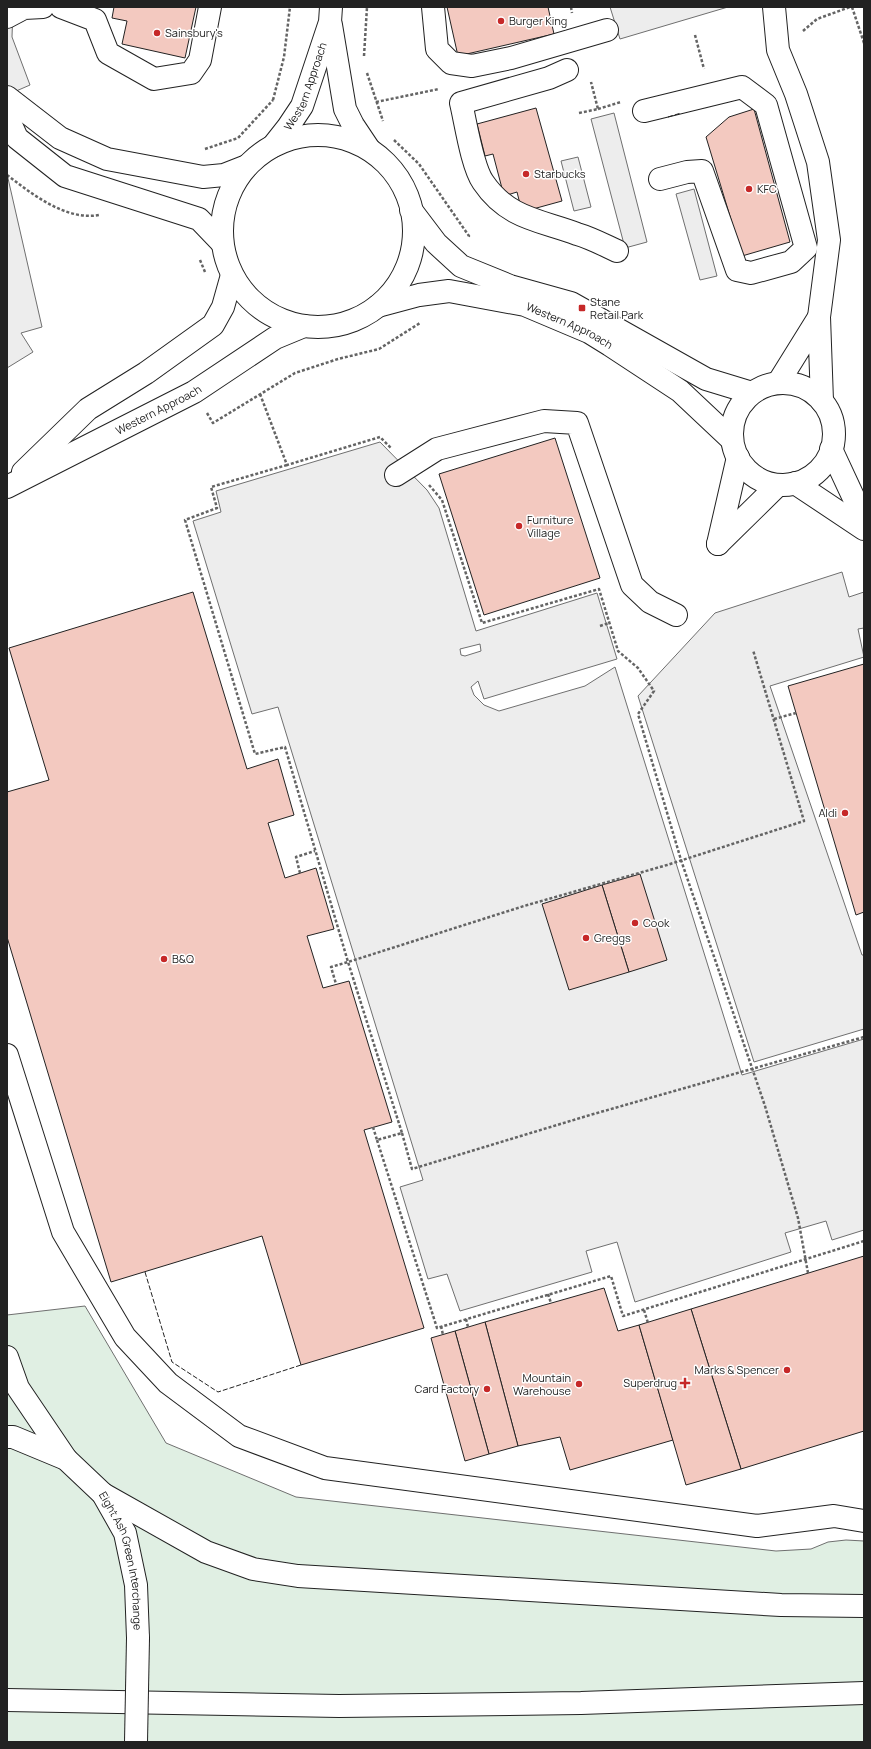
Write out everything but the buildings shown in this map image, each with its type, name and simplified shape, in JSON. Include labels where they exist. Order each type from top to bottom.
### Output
[{"type":"main road","points":[[7,17],[24,8],[43,7]]},
{"type":"main road","points":[[61,7],[95,20],[108,53],[154,79],[192,73],[200,60],[210,7]]},
{"type":"main road","points":[[433,7],[437,49],[451,63],[472,66],[511,58],[607,30]]},
{"type":"main road","points":[[774,7],[778,50],[796,94],[818,162],[829,240],[819,317],[822,401]]},
{"type":"main road","name":"Western Approach","points":[[273,146],[302,106],[331,14]]},
{"type":"main road","name":"Western Approach","points":[[331,14],[345,109],[353,125],[369,149]]},
{"type":"main road","points":[[567,70],[549,78],[461,103],[474,157],[483,182],[501,202],[520,215],[578,234],[617,251]]},
{"type":"main road","points":[[644,111],[742,87],[766,105],[806,248],[791,262],[751,273],[737,270],[702,171],[687,172],[660,179]]},
{"type":"main road","points":[[7,97],[60,138],[107,158],[203,177],[224,175],[247,166]]},
{"type":"main road","points":[[7,116],[18,138],[65,176],[200,218],[222,243]]},
{"type":"main road","points":[[322,135],[338,137],[369,149],[384,161],[396,176],[406,192],[411,210],[414,228],[412,245],[408,263],[401,279],[391,293],[378,306],[350,321],[319,327],[304,326],[286,322],[255,303],[242,290],[232,275],[222,243],[224,210],[229,194],[237,179],[247,166],[259,155],[273,146],[305,136],[322,135]]},
{"type":"main road","name":"Western Approach","points":[[411,210],[436,243],[461,266],[510,286],[571,303],[706,379],[752,394]]},
{"type":"main road","name":"Western Approach","points":[[7,487],[88,409],[146,373],[213,325],[223,307],[232,275]]},
{"type":"main road","name":"Western Approach","points":[[378,306],[419,295],[450,291],[525,306],[589,332],[680,391],[734,448],[748,471],[762,480],[787,484],[864,529]]},
{"type":"main road","points":[[778,383],[819,317]]},
{"type":"main road","name":"Western Approach","points":[[7,487],[194,392],[275,338],[304,326]]},
{"type":"main road","points":[[778,383],[794,384],[810,391],[822,401],[831,416],[834,433],[831,449],[823,465],[811,476],[787,484],[718,544],[734,448],[732,425],[738,409],[752,394],[762,387],[778,383]]},
{"type":"main road","points":[[403,470],[437,449],[544,421],[577,423],[632,585],[650,602],[676,615]]},
{"type":"main road","points":[[831,449],[864,520]]},
{"type":"main road","points":[[7,1055],[63,1232],[125,1337],[168,1383],[240,1436],[325,1468],[757,1526],[834,1516],[864,1521]]},
{"type":"main road","points":[[7,1357],[18,1388],[66,1459]]},
{"type":"main road","name":"Eight Ash Green Interchange","points":[[7,1436],[13,1437],[66,1459],[103,1494],[125,1533],[136,1585],[138,1638],[136,1742]]},
{"type":"main road","points":[[103,1494],[206,1552],[253,1568],[298,1576],[773,1604],[864,1606]]},
{"type":"main road","points":[[7,1700],[339,1706],[581,1703],[864,1693]]},
{"type":"path","points":[[204,149],[238,138],[273,100],[284,57],[290,7]]},
{"type":"path","points":[[364,61],[367,7]]},
{"type":"path","points":[[778,50],[817,19],[851,7],[864,43]]},
{"type":"path","points":[[695,35],[712,95]]},
{"type":"path","points":[[366,68],[386,128]]},
{"type":"path","points":[[579,113],[598,109],[590,79]]},
{"type":"path","points":[[273,100],[279,101]]},
{"type":"path","points":[[393,139],[419,164],[469,236],[461,266]]},
{"type":"path","points":[[199,258],[205,270],[204,276]]},
{"type":"path","points":[[213,423],[295,373],[338,359],[379,349],[425,320],[450,291]]},
{"type":"path","points":[[260,394],[286,465]]},
{"type":"path","points":[[808,1273],[798,1218],[753,1069],[681,860],[638,714],[654,691],[638,668],[618,651],[600,589],[482,623],[442,500],[403,470],[380,437],[211,487],[217,508],[184,520],[255,754],[285,747],[348,962],[412,1169],[590,1115],[753,1069],[864,1037]]},
{"type":"path","points":[[600,626],[610,623]]},
{"type":"path","points":[[336,984],[331,966],[348,962],[524,906],[681,860],[804,821],[753,650]]},
{"type":"path","points":[[774,719],[796,713]]},
{"type":"path","points":[[300,873],[296,857],[315,851]]},
{"type":"path","points":[[373,1128],[437,1328],[611,1276],[623,1316],[805,1258],[864,1241]]},
{"type":"path","points":[[377,1140],[402,1133]]},
{"type":"path","points":[[548,1294],[551,1303]]},
{"type":"path","points":[[644,1310],[648,1323]]},
{"type":"path","points":[[466,1319],[468,1327]]},
{"type":"path","points":[[440,1326],[443,1335]]},
{"type":"green space","points":[[85,1306],[166,1443],[296,1497],[776,1551],[811,1549],[828,1542],[846,1540],[864,1541],[864,1742],[7,1742],[7,1315]]},
{"type":"shaded area","points":[[7,7],[13,7],[12,37],[30,85],[7,95]]},
{"type":"shaded area","points":[[610,7],[728,7],[620,39]]},
{"type":"shaded area","points":[[614,113],[647,242],[625,248],[591,119]]},
{"type":"shaded area","points":[[578,157],[591,207],[574,211],[561,161]]},
{"type":"shaded area","points":[[7,174],[42,327],[21,333],[33,352],[7,368]]},
{"type":"shaded area","points":[[694,189],[717,276],[700,280],[676,194]]},
{"type":"shaded area","points":[[380,442],[427,490],[439,508],[476,631],[597,593],[617,659],[484,699],[478,681],[471,687],[474,695],[484,705],[499,711],[585,686],[615,667],[742,1075],[864,1039],[864,1230],[832,1240],[826,1221],[785,1233],[791,1252],[635,1302],[617,1242],[586,1251],[592,1272],[460,1311],[447,1274],[428,1279],[400,1187],[423,1180],[278,707],[252,714],[193,521],[221,512],[216,491]],"holes":[[[480,644],[481,651],[465,656],[461,655],[460,649]]]},
{"type":"shaded area","points":[[842,572],[849,597],[864,592],[864,628],[858,629],[864,657],[770,686],[862,955],[864,955],[864,1029],[754,1062],[638,696],[715,613]]},
{"type":"fence","points":[[668,117],[681,113]]},
{"type":"fence","points":[[145,1272],[172,1362],[218,1392],[301,1365]]},
{"type":"place","name":"Burger King","points":[[501,21]]},
{"type":"place","name":"Sainsbury's","points":[[157,33]]},
{"type":"place","name":"Starbucks","points":[[526,174]]},
{"type":"place","name":"KFC","points":[[749,189]]},
{"type":"place","name":"Stane Retail Park","points":[[582,308]]},
{"type":"place","name":"Furniture Village","points":[[519,526]]},
{"type":"place","name":"Aldi","points":[[845,813]]},
{"type":"place","name":"Cook","points":[[635,923]]},
{"type":"place","name":"Greggs","points":[[586,938]]},
{"type":"place","name":"B&Q","points":[[164,959]]},
{"type":"place","name":"Marks & Spencer","points":[[787,1370]]},
{"type":"place","name":"Superdrug","points":[[685,1383]]},
{"type":"place","name":"Mountain Warehouse","points":[[579,1384]]},
{"type":"place","name":"Card Factory","points":[[487,1389]]}]
